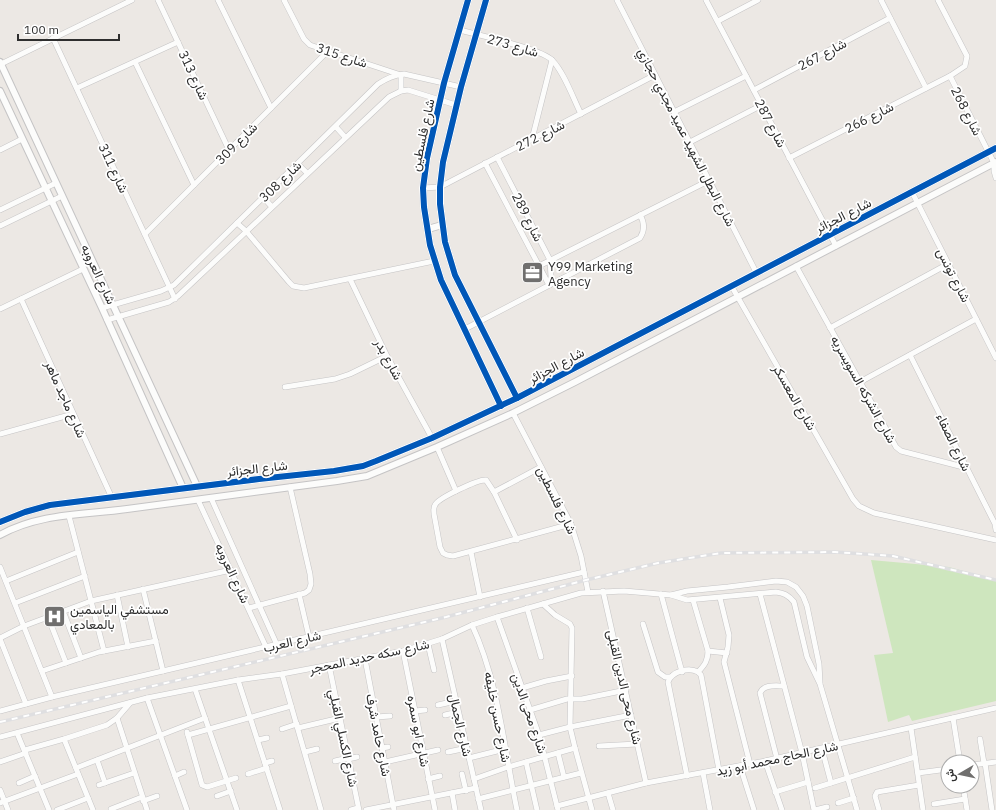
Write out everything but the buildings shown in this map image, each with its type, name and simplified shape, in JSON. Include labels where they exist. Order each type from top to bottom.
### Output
[{"type":"street","points":[[0,63],[132,0]]},
{"type":"street","name":"شارع 313","points":[[158,0],[229,150]]},
{"type":"street","points":[[218,0],[271,108]]},
{"type":"street","name":"شارع 315","points":[[284,0],[304,39],[310,45],[401,74]]},
{"type":"street","name":"شارع فلسطين","points":[[468,0],[444,83],[427,158],[423,188],[424,207],[434,261],[441,280],[501,406]]},
{"type":"street","name":"شارع فلسطين","points":[[486,0],[456,105],[443,162],[440,187],[442,225],[449,258],[455,274],[517,398]]},
{"type":"street","name":"شارع البطل الشهيد عميد مجدي حجازي","points":[[617,0],[757,274]]},
{"type":"street","name":"شارع 287","points":[[706,0],[836,246]]},
{"type":"street","points":[[718,21],[758,0]]},
{"type":"street","points":[[880,0],[926,88]]},
{"type":"street","name":"شارع 268","points":[[938,0],[967,56],[965,66],[950,76],[988,153],[995,162]]},
{"type":"street","name":"شارع 267","points":[[754,90],[890,18]]},
{"type":"street","name":"شارع 273","points":[[460,30],[542,53],[552,60],[558,67],[581,114]]},
{"type":"street","name":"شارع 311","points":[[53,38],[175,299]]},
{"type":"street","points":[[77,88],[178,42]]},
{"type":"street","name":"شارع 309","points":[[145,234],[328,51]]},
{"type":"street","points":[[532,140],[552,60]]},
{"type":"street","points":[[135,62],[194,185]]},
{"type":"street","name":"شارع العروبه","points":[[0,63],[198,486]]},
{"type":"street","points":[[456,105],[414,92],[401,90],[401,74],[461,87]]},
{"type":"street","name":"شارع 308","points":[[102,308],[170,288],[238,224],[378,84],[395,75],[401,74]]},
{"type":"street","name":"شارع 272","points":[[423,188],[440,187],[655,75]]},
{"type":"street","points":[[674,112],[746,76]]},
{"type":"street","name":"شارع 266","points":[[789,158],[950,76]]},
{"type":"street","name":"شارع 308","points":[[107,320],[175,299],[345,137],[389,97],[401,90]]},
{"type":"street","name":"شارع العروبه","points":[[0,91],[102,308],[183,488]]},
{"type":"street","points":[[690,142],[762,105]]},
{"type":"street","points":[[336,127],[345,137]]},
{"type":"street","points":[[0,150],[22,139]]},
{"type":"street","name":"شارع الجزائر","points":[[0,522],[38,508],[198,486],[334,472],[376,461],[432,438],[517,398],[996,148]]},
{"type":"street","name":"شارع 289","points":[[497,157],[550,260],[550,285]]},
{"type":"street","points":[[995,162],[994,171],[996,178]]},
{"type":"street","name":"شارع الجزائر","points":[[0,534],[11,528],[39,519],[198,500],[367,476],[437,447],[512,413],[918,204],[995,162]]},
{"type":"street","name":"شارع 289","points":[[485,163],[550,285]]},
{"type":"street","points":[[298,164],[307,174]]},
{"type":"street","points":[[539,266],[710,180]]},
{"type":"street","points":[[0,210],[56,183]]},
{"type":"street","name":"شارع تونس","points":[[912,192],[996,358]]},
{"type":"street","points":[[0,226],[62,196]]},
{"type":"street","points":[[264,198],[272,207]]},
{"type":"street","points":[[465,329],[640,238],[644,227],[640,215]]},
{"type":"street","points":[[238,224],[246,231],[293,286],[304,288],[434,261]]},
{"type":"street","points":[[428,229],[442,225]]},
{"type":"street","points":[[830,328],[948,264]]},
{"type":"street","name":"شارع الشركه السويسريه","points":[[796,266],[896,447],[901,451],[967,468]]},
{"type":"street","points":[[0,309],[83,270]]},
{"type":"street","name":"شارع بدر","points":[[350,279],[387,356],[432,438]]},
{"type":"street","name":"شارع المعسكر","points":[[732,287],[853,499],[859,506],[874,514],[995,539]]},
{"type":"street","name":"شارع ماجد ماهر","points":[[21,299],[112,498]]},
{"type":"street","points":[[700,302],[706,313]]},
{"type":"street","points":[[860,382],[976,319]]},
{"type":"street","points":[[635,336],[640,348]]},
{"type":"street","name":"شارع الصفاء","points":[[910,354],[995,524],[996,530]]},
{"type":"street","points":[[285,386],[335,379],[350,374],[387,356]]},
{"type":"street","name":"شارع فلسطين","points":[[512,413],[571,524],[588,592]]},
{"type":"street","points":[[0,434],[73,414]]},
{"type":"street","points":[[437,447],[456,491]]},
{"type":"street","points":[[494,492],[542,467]]},
{"type":"street","points":[[516,540],[489,482],[484,480],[456,491],[439,500],[435,504],[433,509],[440,547],[443,553],[453,556],[516,540],[571,524]]},
{"type":"street","points":[[249,608],[310,590],[311,584],[290,487]]},
{"type":"street","name":"شارع العروبه","points":[[211,498],[277,644]]},
{"type":"street","name":"شارع العروبه","points":[[198,500],[266,647]]},
{"type":"street","points":[[95,501],[98,506],[98,513]]},
{"type":"street","points":[[79,502],[81,509],[85,514]]},
{"type":"street","points":[[68,516],[104,651]]},
{"type":"street","points":[[6,581],[78,552]]},
{"type":"street","points":[[471,552],[480,597]]},
{"type":"street","points":[[0,567],[52,697]]},
{"type":"street","points":[[26,704],[0,639],[24,626],[91,600],[231,570]]},
{"type":"street","name":"شارع العرب","points":[[0,711],[52,697],[584,572]]},
{"type":"street","points":[[15,603],[85,576]]},
{"type":"street","points":[[671,595],[687,591],[776,581],[787,582],[796,587],[803,596],[807,606],[819,664],[820,684]]},
{"type":"street","points":[[143,589],[163,671]]},
{"type":"street","name":"شارع محى الدين القبلى","points":[[603,591],[646,783]]},
{"type":"street","name":"شارع سكه حديد المحجر","points":[[0,737],[147,698],[238,680],[282,674],[403,651],[442,639],[472,625],[497,617],[588,592],[624,591],[671,595]]},
{"type":"street","points":[[671,595],[687,600],[776,592],[789,596],[794,602],[807,657],[820,684],[857,810]]},
{"type":"street","points":[[299,594],[308,637]]},
{"type":"street","points":[[661,594],[682,672]]},
{"type":"street","points":[[760,594],[802,753],[815,810],[826,807]]},
{"type":"street","points":[[116,595],[128,646]]},
{"type":"street","points":[[720,598],[729,635],[727,653],[724,662],[750,764]]},
{"type":"street","points":[[693,600],[708,651],[708,659],[698,672]]},
{"type":"street","points":[[542,604],[555,615],[570,624],[572,628],[572,699],[570,727],[592,810]]},
{"type":"street","points":[[527,608],[541,657]]},
{"type":"street","points":[[63,611],[81,658]]},
{"type":"street","points":[[48,617],[66,663]]},
{"type":"street","name":"شارع محى الدين","points":[[497,617],[539,735],[558,808]]},
{"type":"street","points":[[643,624],[658,672],[665,677],[670,678]]},
{"type":"street","name":"شارع حسن خليفه","points":[[472,625],[480,642],[490,676],[517,810]]},
{"type":"street","name":"شارع الجمال","points":[[442,639],[481,810]]},
{"type":"street","points":[[42,671],[104,651],[156,641]]},
{"type":"street","points":[[428,644],[434,670]]},
{"type":"street","name":"شارع ابو سمره","points":[[403,651],[435,810]]},
{"type":"street","points":[[708,651],[727,653]]},
{"type":"street","name":"شارع حامد شرف","points":[[365,659],[394,807]]},
{"type":"street","name":"شارع الكسلي القبلي","points":[[329,665],[359,809]]},
{"type":"street","points":[[687,776],[668,682],[673,674],[690,670],[698,672],[701,675],[719,770]]},
{"type":"street","points":[[282,674],[321,810]]},
{"type":"street","points":[[522,688],[546,681],[572,676]]},
{"type":"street","points":[[238,680],[280,810]]},
{"type":"street","points":[[777,759],[760,693],[766,686],[784,686]]},
{"type":"street","points":[[195,689],[205,718],[226,768],[227,781],[237,810]]},
{"type":"street","points":[[530,710],[572,699],[626,690]]},
{"type":"street","points":[[147,698],[187,810]]},
{"type":"street","points":[[438,705],[456,701]]},
{"type":"street","points":[[0,762],[25,752],[107,725],[126,709],[130,702]]},
{"type":"street","points":[[188,734],[291,706]]},
{"type":"street","name":"شارع الحاج محمد أبو زيد","points":[[558,808],[588,798],[646,783],[777,759],[996,708]]},
{"type":"street","points":[[415,712],[425,710]]},
{"type":"street","points":[[445,715],[458,712]]},
{"type":"street","points":[[539,735],[631,714]]},
{"type":"street","points":[[376,717],[390,716]]},
{"type":"street","points":[[117,718],[126,750],[147,810]]},
{"type":"street","points":[[2,802],[40,788],[98,760],[205,718]]},
{"type":"street","points":[[282,729],[340,718]]},
{"type":"street","points":[[953,718],[959,754]]},
{"type":"street","points":[[185,726],[202,785],[207,787],[236,778]]},
{"type":"street","points":[[911,728],[923,810]]},
{"type":"street","points":[[17,733],[49,810]]},
{"type":"street","points":[[258,740],[267,738]]},
{"type":"street","points":[[64,739],[93,810]]},
{"type":"street","points":[[980,739],[992,810]]},
{"type":"street","points":[[598,746],[637,744]]},
{"type":"street","points":[[382,748],[388,747]]},
{"type":"street","points":[[448,752],[467,748]]},
{"type":"street","points":[[474,779],[508,767],[575,748]]},
{"type":"street","points":[[305,752],[317,749]]},
{"type":"street","points":[[822,749],[831,783]]},
{"type":"street","points":[[385,762],[438,750]]},
{"type":"street","points":[[469,758],[505,750]]},
{"type":"street","points":[[558,753],[564,777]]},
{"type":"street","points":[[335,761],[357,757]]},
{"type":"street","points":[[815,788],[915,757]]},
{"type":"street","points":[[98,760],[105,783]]},
{"type":"street","points":[[248,774],[266,766],[272,761]]},
{"type":"street","points":[[765,761],[782,810]]},
{"type":"street","points":[[526,762],[537,810]]},
{"type":"street","points":[[980,764],[996,762]]},
{"type":"street","points":[[740,766],[752,809]]},
{"type":"street","points":[[918,774],[940,770]]},
{"type":"street","points":[[175,776],[184,772]]},
{"type":"street","points":[[99,785],[134,773]]},
{"type":"street","points":[[478,799],[581,773]]},
{"type":"street","points":[[703,773],[710,810]]},
{"type":"street","points":[[462,774],[466,790]]},
{"type":"street","points":[[19,783],[35,776]]},
{"type":"street","points":[[428,779],[440,776]]},
{"type":"street","points":[[775,792],[808,782]]},
{"type":"street","points":[[879,810],[875,796],[877,792],[919,785]]},
{"type":"street","points":[[366,810],[394,807],[476,788]]},
{"type":"street","points":[[0,790],[2,802],[8,810]]},
{"type":"street","points":[[217,796],[231,791]]},
{"type":"street","points":[[452,793],[455,810]]},
{"type":"street","points":[[608,793],[613,810]]},
{"type":"street","points":[[964,794],[967,810]]},
{"type":"street","points":[[111,809],[157,796]]},
{"type":"street","points":[[57,810],[88,798]]},
{"type":"street","points":[[838,803],[854,798]]},
{"type":"street","points":[[934,804],[965,799]]},
{"type":"street","points":[[351,810],[359,809]]},
{"type":"green space","points":[[871,560],[949,567],[996,580],[996,701],[912,721],[909,715],[888,722],[874,655],[893,653]]},
{"type":"railway","points":[[0,722],[446,617],[586,580],[658,563],[721,553],[835,552],[893,556],[996,580]]},
{"type":"cycle path","points":[[468,0],[444,83],[427,158],[423,188],[424,207],[430,245],[441,280],[501,406]]},
{"type":"cycle path","points":[[486,0],[461,87],[443,162],[440,187],[440,204],[445,242],[455,275],[517,398]]},
{"type":"cycle path","points":[[0,522],[25,512],[50,505],[334,471],[363,466],[432,438],[517,398],[996,148]]},
{"type":"place","name":"Y99 Marketing Agency","points":[[532,273]]},
{"type":"place","name":"مستشفي الياسمين بالمعادي","points":[[54,616]]}]
